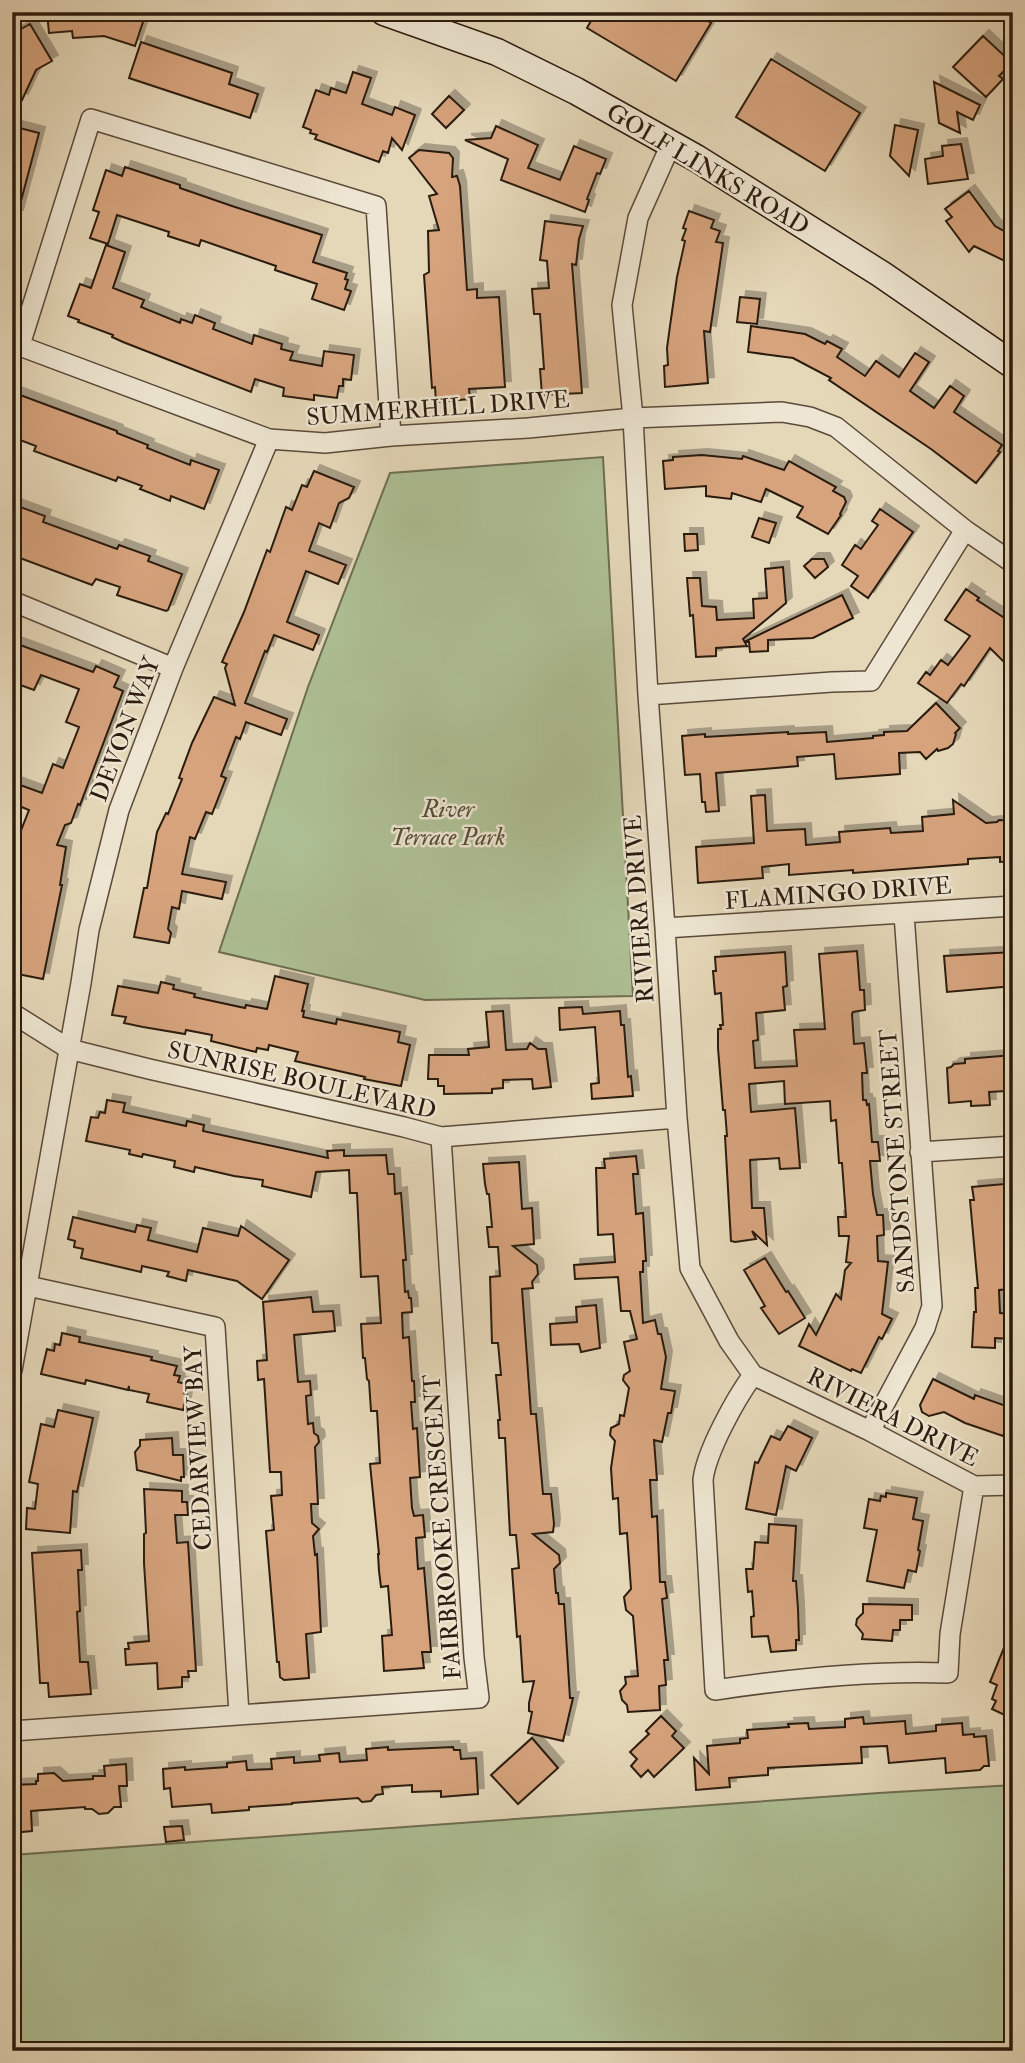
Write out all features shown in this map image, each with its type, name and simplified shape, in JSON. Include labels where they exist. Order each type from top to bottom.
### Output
[{"type":"main road","name":"GOLF LINKS ROAD","points":[[384,12],[497,52],[576,91],[696,158],[881,274],[1013,365]]},
{"type":"street","points":[[16,344],[91,119],[376,206],[391,436]]},
{"type":"street","name":"RIVIERA DRIVE","points":[[671,144],[638,218],[622,305],[633,418],[648,695],[690,1268],[729,1341],[753,1375],[870,1431],[974,1486],[1013,1485]]},
{"type":"street","name":"SUMMERHILL DRIVE","points":[[16,344],[269,439],[325,443],[633,418]]},
{"type":"street","points":[[633,418],[782,412],[810,417],[836,427],[965,530],[1013,563]]},
{"type":"street","name":"DEVON WAY","points":[[69,1049],[89,930],[119,810],[173,668],[269,439]]},
{"type":"street","points":[[648,695],[871,681],[965,530]]},
{"type":"street","points":[[12,601],[173,668]]},
{"type":"street","name":"FLAMINGO DRIVE","points":[[665,928],[1013,905]]},
{"type":"street","name":"SANDSTONE STREET","points":[[870,1431],[925,1328],[932,1306],[904,914]]},
{"type":"street","name":"SUNRISE BOULEVARD","points":[[12,1013],[69,1049],[441,1137],[677,1118]]},
{"type":"street","points":[[12,1370],[69,1049]]},
{"type":"street","name":"FAIRBROOKE CRESCENT","points":[[12,1731],[480,1698],[474,1657],[441,1137]]},
{"type":"street","points":[[919,1152],[1013,1146]]},
{"type":"street","name":"CEDARVIEW BAY","points":[[29,1286],[215,1327],[239,1714]]},
{"type":"street","points":[[753,1375],[742,1390],[708,1458],[703,1480],[715,1690],[859,1675],[948,1673],[950,1634],[974,1486]]},
{"type":"green space","name":"River Terrace Park","points":[[603,457],[633,996],[425,1000],[219,952],[308,687],[390,473]]},
{"type":"green space","points":[[1013,1785],[1013,2051],[12,2051],[12,1855]]},
{"type":"building","points":[[47,12],[123,12],[144,19],[135,46],[104,36],[73,38],[72,31],[49,33]]},
{"type":"building","points":[[596,12],[694,12],[711,23],[676,81],[587,28]]},
{"type":"building","points":[[30,24],[52,61],[36,70],[22,100],[12,94],[12,34]]},
{"type":"building","points":[[983,36],[1012,63],[999,76],[1003,79],[986,97],[953,67]]},
{"type":"building","points":[[141,42],[232,73],[229,84],[258,94],[250,118],[129,78]]},
{"type":"building","points":[[771,59],[860,113],[825,171],[736,117]]},
{"type":"building","points":[[353,72],[371,78],[362,104],[392,115],[395,107],[415,115],[402,150],[392,138],[388,153],[383,151],[379,162],[315,139],[317,135],[303,127],[316,90],[329,95],[331,88],[346,93]]},
{"type":"building","points":[[934,82],[980,105],[973,120],[957,112],[960,133],[939,123]]},
{"type":"building","points":[[449,96],[464,110],[446,128],[432,114]]},
{"type":"building","points":[[895,125],[918,130],[909,176],[890,156]]},
{"type":"building","points":[[12,126],[39,133],[17,216],[12,215]]},
{"type":"building","points":[[496,126],[538,145],[528,168],[560,180],[574,146],[606,159],[600,174],[597,173],[585,212],[501,180],[508,159],[465,140],[491,138]]},
{"type":"building","points":[[961,144],[968,179],[928,184],[925,159],[943,156],[942,146]]},
{"type":"building","points":[[419,150],[449,153],[453,158],[452,177],[457,176],[460,186],[467,290],[477,289],[477,298],[499,297],[505,387],[469,389],[470,399],[436,402],[435,387],[432,388],[424,275],[429,272],[428,231],[439,230],[429,196],[437,194],[409,158]]},
{"type":"building","points":[[125,167],[322,235],[313,262],[347,273],[345,289],[351,291],[344,310],[312,299],[317,284],[275,270],[276,266],[201,240],[199,246],[168,236],[169,232],[117,215],[108,244],[90,238],[99,212],[93,210],[106,170],[122,176]]},
{"type":"building","points":[[969,191],[995,226],[1013,236],[1013,265],[974,246],[969,252],[946,221],[952,217],[945,209]]},
{"type":"building","points":[[689,211],[714,220],[711,228],[720,231],[716,242],[723,243],[710,332],[704,331],[708,383],[665,387],[664,366],[668,365],[670,326],[685,241],[682,240],[686,229],[683,228]]},
{"type":"building","points":[[545,221],[583,226],[576,265],[572,264],[582,393],[542,395],[540,369],[544,369],[540,314],[534,314],[532,289],[549,288],[547,261],[540,260]]},
{"type":"building","points":[[106,245],[125,252],[113,288],[144,300],[141,307],[180,323],[181,319],[192,323],[195,315],[215,323],[213,329],[252,344],[254,335],[282,344],[281,349],[293,352],[290,360],[322,366],[324,351],[354,355],[351,380],[343,379],[343,386],[339,386],[337,398],[314,395],[314,400],[283,396],[284,388],[255,379],[251,392],[78,322],[79,320],[68,316],[80,284],[91,288]]},
{"type":"building","points":[[740,297],[760,299],[757,324],[737,322]]},
{"type":"building","points":[[751,326],[805,334],[825,344],[827,341],[842,349],[837,357],[865,376],[876,361],[899,377],[915,353],[929,362],[910,391],[934,408],[950,386],[964,396],[954,412],[1002,445],[998,451],[1000,452],[976,483],[829,380],[831,378],[793,358],[748,352]]},
{"type":"building","points":[[12,392],[117,431],[148,445],[147,448],[190,465],[191,460],[219,470],[204,509],[171,496],[170,501],[118,477],[116,481],[34,451],[36,446],[12,437]]},
{"type":"building","points":[[702,455],[742,459],[743,456],[784,470],[789,461],[836,487],[833,491],[844,497],[846,502],[828,534],[797,517],[803,507],[766,489],[761,502],[732,493],[731,499],[706,496],[706,486],[665,489],[663,461],[673,460],[673,457]]},
{"type":"building","points":[[314,471],[354,487],[349,498],[339,503],[330,528],[319,523],[309,551],[346,565],[338,584],[306,571],[287,622],[319,635],[313,650],[274,635],[245,703],[287,719],[281,735],[246,722],[240,739],[236,737],[221,776],[226,778],[212,814],[206,812],[195,839],[190,837],[182,874],[226,882],[222,899],[182,891],[179,909],[172,907],[168,929],[171,933],[169,943],[134,937],[144,888],[147,888],[157,832],[166,813],[168,814],[182,779],[179,778],[192,743],[214,697],[235,705],[225,668],[227,664],[222,662],[267,550],[270,552],[286,507],[292,510],[302,485],[307,487]]},
{"type":"building","points":[[12,504],[45,516],[43,522],[117,549],[119,545],[150,556],[148,561],[182,574],[168,610],[117,595],[120,587],[96,579],[92,585],[12,555]]},
{"type":"building","points":[[880,509],[913,532],[868,598],[851,586],[858,576],[842,565],[855,545],[861,549],[878,525],[872,521]]},
{"type":"building","points":[[759,518],[776,523],[769,543],[752,537]]},
{"type":"building","points":[[684,534],[697,534],[698,550],[685,551]]},
{"type":"building","points":[[812,559],[824,559],[828,567],[815,578],[804,566]]},
{"type":"building","points":[[783,567],[786,603],[743,639],[747,646],[716,648],[716,656],[696,657],[687,578],[700,578],[702,606],[716,607],[717,620],[754,618],[753,599],[767,598],[765,569]]},
{"type":"building","points":[[966,589],[979,598],[977,600],[1003,617],[1013,608],[1013,658],[1006,664],[990,648],[964,686],[961,684],[947,703],[918,683],[926,672],[930,675],[941,660],[948,665],[970,636],[945,620]]},
{"type":"building","points":[[842,595],[853,618],[813,638],[768,640],[768,651],[750,652],[749,642],[746,641]]},
{"type":"building","points":[[12,642],[93,672],[96,666],[119,676],[114,687],[123,691],[80,805],[78,804],[71,823],[65,825],[57,845],[66,847],[62,885],[43,979],[12,973],[12,943],[20,900],[12,899],[12,832],[20,833],[29,810],[12,803],[12,782],[42,793],[53,764],[63,768],[79,727],[66,722],[79,689],[41,675],[34,690],[12,682]]},
{"type":"building","points":[[936,703],[960,728],[955,733],[953,744],[948,748],[937,749],[926,759],[920,752],[899,753],[900,774],[836,779],[834,754],[797,757],[798,766],[716,773],[719,811],[706,812],[705,802],[702,802],[700,774],[685,775],[682,736],[826,732],[827,742],[873,738],[884,735],[884,732],[907,731]]},
{"type":"building","points":[[765,795],[767,831],[805,829],[806,845],[840,842],[839,832],[890,828],[891,833],[923,831],[922,817],[954,814],[953,800],[986,823],[1013,821],[1013,861],[1000,862],[1000,857],[968,859],[968,864],[789,875],[789,864],[762,867],[763,878],[698,883],[696,847],[754,843],[751,796]]},
{"type":"building","points":[[857,951],[860,990],[864,990],[865,1010],[852,1014],[854,1044],[864,1043],[867,1073],[862,1073],[863,1100],[869,1104],[872,1142],[878,1142],[880,1161],[870,1161],[877,1215],[883,1215],[884,1235],[877,1236],[878,1261],[888,1262],[882,1314],[892,1319],[882,1339],[879,1337],[861,1373],[852,1369],[851,1371],[799,1346],[809,1324],[816,1335],[836,1294],[841,1299],[845,1270],[851,1263],[846,1262],[849,1236],[839,1236],[838,1217],[846,1217],[842,1163],[839,1163],[836,1120],[831,1121],[830,1101],[785,1104],[784,1081],[749,1084],[751,1112],[795,1108],[800,1168],[780,1169],[779,1158],[750,1160],[752,1208],[764,1208],[767,1245],[752,1231],[756,1239],[731,1241],[727,1136],[718,1048],[718,1029],[723,1025],[721,993],[715,994],[713,971],[716,971],[715,957],[785,952],[785,1010],[756,1013],[758,1040],[753,1041],[755,1068],[797,1066],[794,1030],[825,1029],[819,954]]},
{"type":"building","points":[[1013,952],[1013,986],[947,992],[944,956]]},
{"type":"building","points":[[275,976],[308,984],[303,1017],[336,1024],[337,1019],[400,1032],[398,1042],[410,1045],[401,1086],[295,1061],[298,1052],[269,1045],[268,1050],[257,1048],[256,1052],[211,1041],[212,1035],[186,1030],[185,1034],[143,1027],[124,1023],[126,1017],[112,1015],[118,986],[158,993],[161,982],[174,985],[173,989],[195,994],[194,997],[245,1008],[246,1005],[267,1009]]},
{"type":"building","points":[[582,1007],[583,1014],[620,1011],[633,1096],[592,1099],[591,1084],[599,1083],[595,1027],[560,1030],[559,1008]]},
{"type":"building","points":[[503,1011],[506,1050],[527,1049],[530,1043],[538,1049],[546,1049],[551,1087],[533,1089],[532,1079],[503,1080],[503,1088],[492,1089],[492,1093],[444,1094],[444,1086],[438,1086],[438,1079],[428,1079],[429,1055],[469,1055],[468,1049],[489,1047],[486,1012]]},
{"type":"building","points":[[1013,1055],[1013,1082],[1006,1091],[989,1092],[990,1105],[971,1106],[971,1101],[949,1103],[947,1068],[965,1063],[965,1059]]},
{"type":"building","points":[[107,1100],[125,1103],[123,1112],[186,1126],[187,1121],[204,1125],[203,1131],[328,1158],[327,1151],[344,1150],[344,1156],[386,1155],[388,1174],[394,1174],[395,1194],[401,1193],[406,1260],[403,1260],[405,1292],[408,1291],[411,1298],[412,1312],[402,1313],[403,1338],[409,1337],[414,1381],[415,1402],[411,1402],[413,1429],[417,1428],[420,1477],[410,1478],[412,1508],[414,1516],[423,1515],[425,1537],[416,1538],[418,1569],[424,1568],[431,1652],[422,1652],[424,1668],[384,1671],[382,1636],[392,1635],[388,1586],[381,1587],[370,1464],[380,1463],[377,1411],[371,1411],[361,1324],[381,1323],[378,1276],[361,1277],[357,1193],[350,1193],[349,1170],[316,1172],[311,1197],[262,1186],[263,1180],[195,1167],[194,1172],[174,1167],[175,1161],[143,1154],[142,1157],[129,1154],[130,1150],[86,1141],[91,1117],[98,1118],[100,1112],[105,1113]]},
{"type":"building","points":[[636,1156],[638,1174],[633,1174],[636,1214],[643,1213],[646,1261],[643,1261],[643,1272],[640,1272],[643,1323],[655,1320],[666,1357],[661,1389],[675,1391],[662,1442],[654,1440],[657,1480],[650,1480],[652,1517],[657,1516],[660,1582],[665,1582],[667,1598],[662,1599],[668,1660],[664,1660],[666,1685],[659,1686],[660,1710],[628,1712],[620,1691],[626,1684],[625,1677],[638,1676],[633,1616],[626,1610],[624,1597],[631,1589],[627,1533],[620,1534],[618,1498],[613,1499],[611,1468],[615,1441],[610,1435],[611,1428],[619,1424],[620,1415],[624,1416],[629,1388],[623,1380],[624,1375],[630,1371],[624,1342],[637,1339],[630,1311],[621,1311],[618,1277],[575,1279],[574,1265],[615,1262],[613,1234],[598,1235],[596,1168],[605,1168],[604,1159]]},
{"type":"building","points":[[519,1162],[522,1209],[532,1208],[534,1244],[513,1246],[537,1265],[538,1274],[532,1282],[533,1288],[522,1289],[531,1414],[536,1414],[543,1494],[551,1494],[554,1524],[553,1532],[533,1534],[559,1555],[560,1563],[554,1569],[556,1593],[559,1604],[564,1604],[570,1698],[573,1698],[563,1741],[528,1733],[532,1712],[529,1711],[529,1703],[534,1681],[523,1682],[512,1569],[519,1568],[516,1535],[510,1535],[505,1438],[499,1438],[496,1375],[501,1375],[498,1343],[492,1343],[490,1277],[500,1276],[498,1247],[489,1247],[487,1227],[492,1227],[483,1164]]},
{"type":"building","points":[[1004,1184],[1006,1220],[1013,1219],[1013,1289],[999,1290],[1000,1313],[1013,1314],[1013,1339],[995,1338],[995,1348],[972,1347],[976,1312],[975,1288],[978,1288],[970,1200],[974,1200],[972,1187]]},
{"type":"building","points":[[73,1217],[135,1232],[137,1225],[151,1228],[148,1240],[197,1252],[203,1228],[238,1236],[241,1226],[289,1260],[262,1299],[237,1281],[188,1270],[186,1281],[167,1276],[169,1272],[142,1266],[141,1272],[81,1258],[83,1249],[74,1247],[75,1241],[68,1239]]},
{"type":"building","points":[[765,1258],[805,1318],[779,1334],[761,1308],[765,1306],[744,1270]]},
{"type":"building","points":[[311,1297],[313,1312],[333,1311],[335,1331],[294,1335],[298,1382],[310,1381],[311,1395],[306,1396],[308,1424],[313,1423],[319,1442],[315,1447],[318,1504],[311,1504],[312,1523],[319,1529],[313,1536],[315,1555],[317,1554],[321,1632],[306,1634],[309,1678],[284,1680],[280,1677],[277,1662],[266,1531],[274,1530],[271,1496],[282,1495],[281,1472],[270,1472],[264,1379],[258,1380],[257,1361],[267,1360],[263,1302]]},
{"type":"building","points":[[596,1305],[600,1348],[581,1352],[579,1344],[551,1345],[550,1324],[577,1322],[576,1307]]},
{"type":"building","points":[[62,1333],[80,1337],[79,1342],[152,1357],[151,1360],[177,1366],[174,1375],[180,1376],[178,1382],[186,1384],[184,1393],[187,1394],[183,1410],[147,1402],[149,1394],[129,1390],[129,1386],[128,1390],[86,1380],[85,1384],[41,1374],[47,1349],[54,1351],[55,1344],[60,1345]]},
{"type":"building","points":[[933,1379],[974,1399],[975,1395],[1012,1408],[1003,1436],[965,1423],[944,1412],[929,1416],[922,1412],[920,1405]]},
{"type":"building","points":[[58,1410],[93,1418],[77,1492],[73,1491],[70,1533],[26,1529],[27,1508],[35,1509],[38,1484],[29,1482],[41,1424],[54,1427]]},
{"type":"building","points":[[788,1426],[812,1438],[796,1471],[786,1466],[776,1515],[746,1509],[755,1462],[758,1463],[771,1436],[780,1440]]},
{"type":"building","points":[[172,1438],[173,1455],[183,1455],[184,1477],[181,1477],[181,1481],[137,1470],[135,1452],[140,1446],[140,1440]]},
{"type":"building","points":[[144,1489],[182,1491],[182,1502],[187,1502],[188,1515],[175,1515],[177,1543],[188,1542],[196,1671],[188,1671],[189,1677],[182,1677],[182,1687],[158,1689],[157,1663],[126,1665],[125,1649],[129,1649],[128,1643],[149,1641],[144,1563]]},
{"type":"building","points":[[886,1493],[917,1498],[913,1519],[923,1521],[916,1572],[908,1570],[904,1588],[867,1581],[877,1530],[864,1528],[869,1499],[880,1501],[881,1496],[886,1497]]},
{"type":"building","points":[[769,1524],[796,1526],[793,1581],[796,1581],[799,1640],[796,1640],[796,1650],[771,1652],[768,1636],[752,1637],[752,1591],[748,1592],[746,1569],[753,1569],[755,1542],[768,1543]]},
{"type":"building","points":[[81,1550],[82,1570],[78,1570],[80,1611],[77,1612],[80,1662],[88,1662],[91,1694],[49,1697],[48,1683],[40,1683],[32,1553]]},
{"type":"building","points":[[863,1604],[912,1605],[912,1620],[900,1620],[900,1630],[893,1630],[892,1641],[862,1639],[863,1634],[856,1625],[857,1619],[863,1613]]},
{"type":"building","points":[[1012,1628],[1013,1719],[992,1709],[996,1701],[992,1699],[997,1685],[990,1682]]},
{"type":"building","points":[[661,1716],[676,1731],[672,1736],[684,1748],[654,1777],[648,1770],[641,1777],[631,1766],[637,1759],[630,1752],[649,1734],[646,1731]]},
{"type":"building","points":[[863,1717],[864,1724],[905,1721],[906,1734],[936,1731],[936,1725],[962,1723],[963,1735],[986,1736],[989,1766],[980,1770],[946,1773],[945,1758],[889,1763],[887,1746],[861,1747],[862,1763],[768,1768],[768,1775],[729,1778],[730,1787],[696,1790],[694,1758],[709,1774],[707,1746],[740,1743],[740,1739],[748,1738],[747,1730],[808,1723],[809,1729],[845,1727],[845,1719]]},
{"type":"building","points":[[532,1738],[558,1768],[518,1804],[491,1775]]},
{"type":"building","points":[[388,1747],[388,1750],[453,1747],[454,1750],[460,1750],[461,1759],[476,1758],[478,1794],[441,1797],[441,1791],[412,1792],[412,1785],[382,1787],[383,1794],[376,1795],[371,1801],[362,1802],[358,1798],[249,1807],[249,1810],[212,1813],[211,1804],[172,1807],[170,1788],[164,1789],[163,1769],[227,1767],[227,1763],[246,1761],[247,1770],[272,1769],[271,1759],[294,1757],[294,1763],[320,1761],[319,1755],[339,1753],[340,1762],[367,1760],[366,1749]]},
{"type":"building","points":[[126,1764],[127,1786],[119,1786],[121,1807],[114,1807],[108,1813],[99,1814],[85,1807],[31,1811],[32,1831],[12,1833],[12,1785],[36,1784],[38,1774],[54,1773],[63,1781],[93,1779],[93,1776],[105,1776],[104,1766]]},
{"type":"building","points":[[182,1826],[184,1840],[166,1842],[164,1827]]}]
